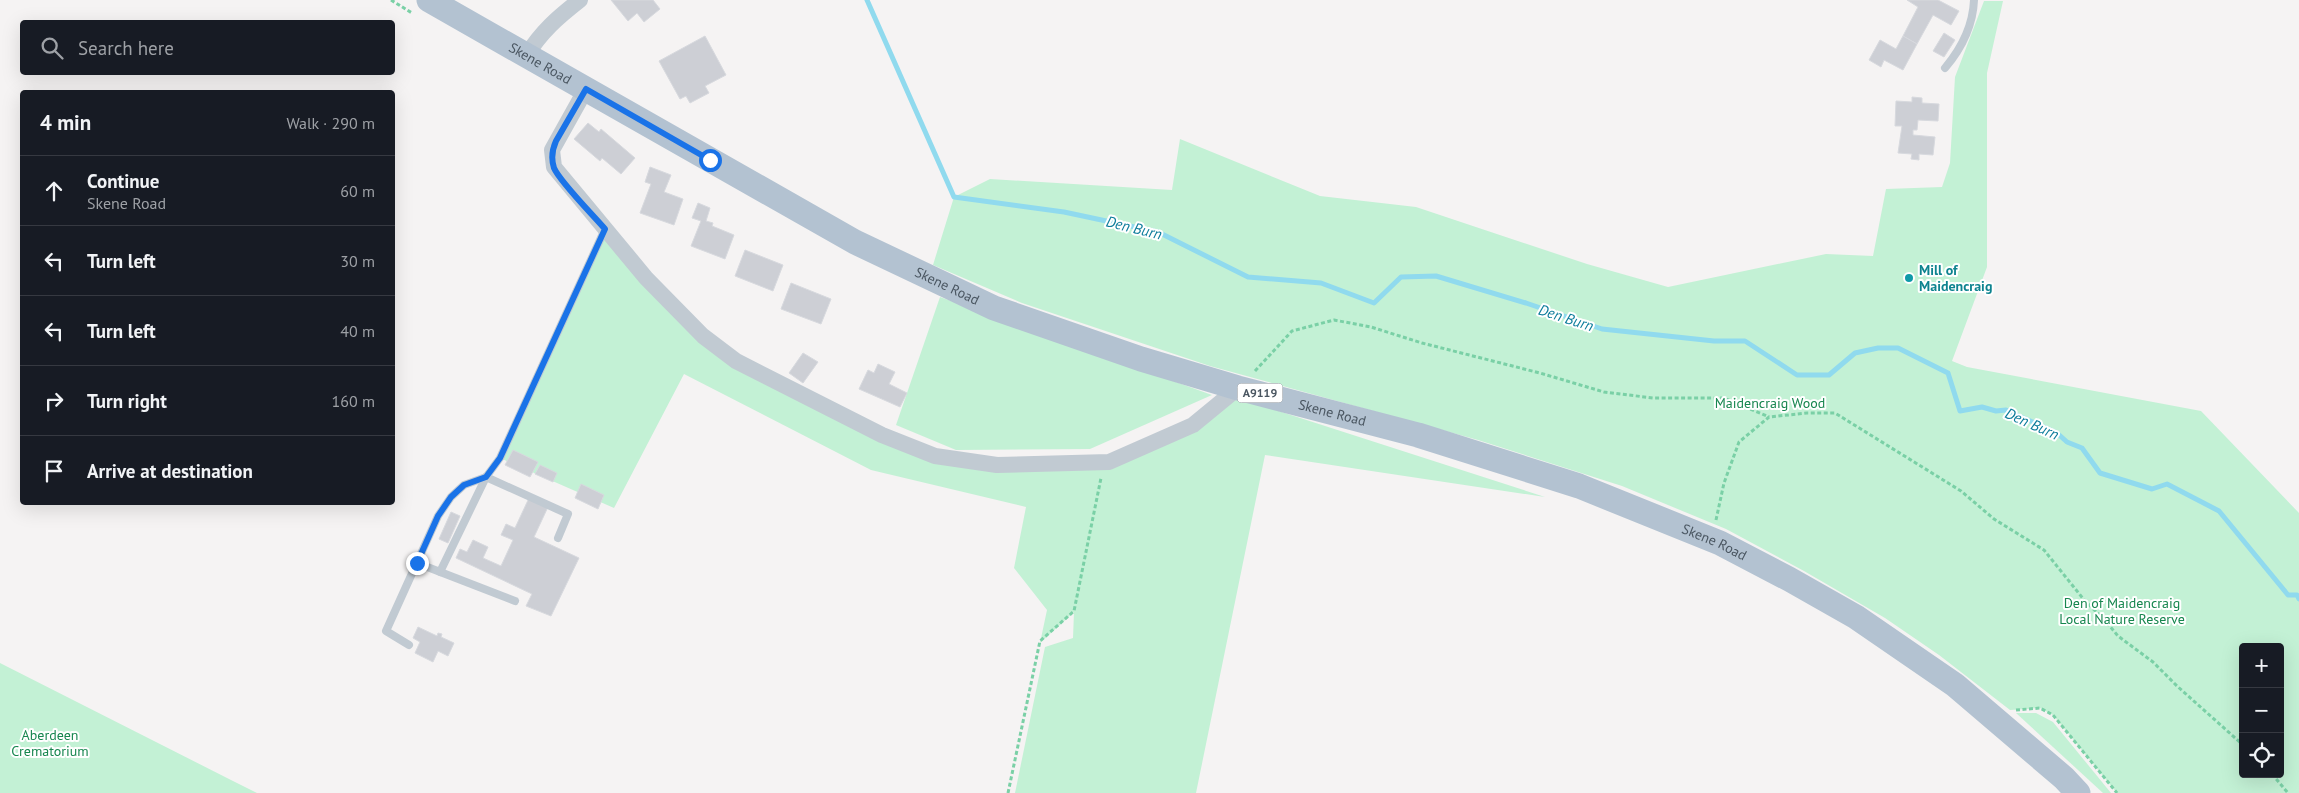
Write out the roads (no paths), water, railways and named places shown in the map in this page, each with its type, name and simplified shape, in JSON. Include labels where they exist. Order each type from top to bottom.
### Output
[{"type":"main road","name":"Skene Road","points":[[429,0],[855,242],[994,308],[1141,359],[1244,382],[1579,486],[1720,543],[1789,578],[1856,617],[1954,685],[2064,778],[2078,793]]},
{"type":"street","points":[[526,56],[539,36],[552,22],[580,0]]},
{"type":"street","points":[[586,89],[552,150],[552,159],[557,174],[658,291],[704,336],[736,361],[882,435],[935,456],[997,465],[1104,462],[1192,425],[1244,382]]},
{"type":"lane","points":[[1945,68],[1958,53],[1966,35],[1974,11],[1974,0]]},
{"type":"lane","points":[[440,572],[486,477],[500,458],[605,229]]},
{"type":"lane","points":[[410,645],[386,631],[438,516],[451,497],[464,485],[486,477],[568,514],[558,538]]},
{"type":"lane","points":[[417,563],[515,601]]},
{"type":"waterway","name":"Den Burn","points":[[867,0],[954,197],[1064,212],[1158,232],[1248,277],[1321,283],[1374,303],[1401,277],[1436,276],[1526,303],[1602,329],[1714,341],[1745,341],[1797,375],[1829,375],[1855,353],[1878,348],[1898,348],[1948,373],[1960,411],[1982,407],[1996,411],[2006,410],[2057,433],[2067,442],[2082,448],[2100,473],[2152,489],[2167,484],[2219,511],[2288,595],[2297,595],[2299,599]]},
{"type":"place","name":"Mill of Maidencraig","points":[[1909,278]]},
{"type":"park label","name":"Maidencraig Wood","points":[[1770,403]]},
{"type":"park label","name":"Den of Maidencraig Local Nature Reserve","points":[[2122,612]]},
{"type":"park label","name":"Aberdeen Crematorium","points":[[50,744]]}]
